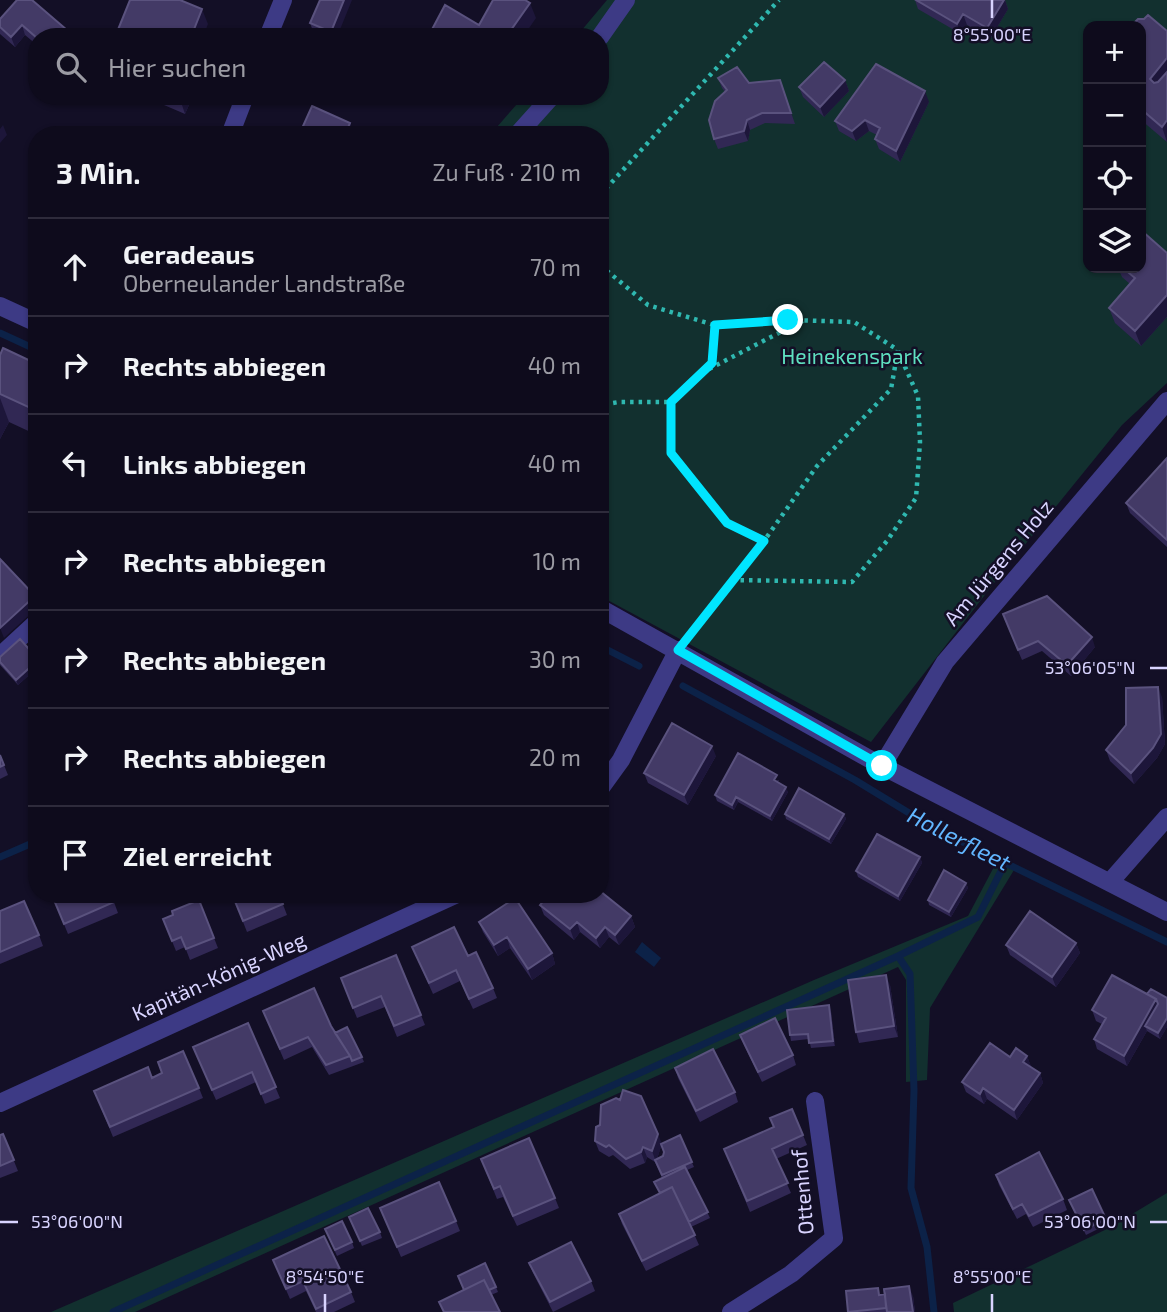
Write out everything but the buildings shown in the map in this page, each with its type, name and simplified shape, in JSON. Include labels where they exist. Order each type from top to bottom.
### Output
[{"type":"street","points":[[272,28],[283,0]]},
{"type":"street","points":[[606,28],[626,0]]},
{"type":"street","points":[[233,126],[242,105]]},
{"type":"street","points":[[525,126],[544,105]]},
{"type":"street","points":[[0,306],[28,319]]},
{"type":"street","name":"Am Jürgens Holz","points":[[882,766],[945,662],[1167,401]]},
{"type":"street","points":[[609,613],[882,766],[1167,912]]},
{"type":"street","points":[[0,656],[28,630]]},
{"type":"street","points":[[609,777],[621,760],[678,650]]},
{"type":"street","points":[[1110,882],[1167,817]]},
{"type":"street","name":"Kapitän-König-Weg","points":[[0,1103],[437,903]]},
{"type":"street","name":"Ottenhof","points":[[731,1312],[790,1274],[834,1238],[815,1101]]},
{"type":"path","points":[[609,184],[779,0]]},
{"type":"path","points":[[609,272],[648,305],[715,325],[805,320],[854,321],[898,350],[918,396],[920,442],[916,498],[887,541],[852,582],[732,580]]},
{"type":"path","points":[[702,372],[805,320]]},
{"type":"path","points":[[609,404],[671,402],[712,363],[715,325]]},
{"type":"path","points":[[678,650],[764,541],[817,466],[891,389],[898,350]]},
{"type":"path","points":[[671,402],[671,453],[727,523],[764,541]]},
{"type":"green space","name":"Heinekenspark","points":[[607,0],[1167,0],[1167,383],[1122,425],[998,578],[871,742],[609,601],[609,126],[498,126],[516,105],[609,105],[609,28],[584,28]]},
{"type":"green space","points":[[997,861],[1014,870],[930,1008],[927,1080],[906,1082],[906,980],[898,967],[135,1312],[51,1312],[814,980],[968,916]]},
{"type":"green space","points":[[1167,1193],[1167,1312],[954,1312],[953,1303],[1109,1228]]},
{"type":"water","points":[[642,942],[661,958],[654,967],[635,952]]},
{"type":"waterway","name":"Hollerfleet","points":[[0,333],[28,346]]},
{"type":"waterway","name":"Hollerfleet","points":[[609,651],[639,666]]},
{"type":"waterway","name":"Hollerfleet","points":[[683,686],[855,780],[932,827],[1167,942]]},
{"type":"waterway","points":[[0,857],[28,845]]},
{"type":"waterway","points":[[113,1312],[898,956],[978,917],[1005,863]]},
{"type":"waterway","points":[[898,956],[910,974],[914,1090],[911,1188],[927,1247],[934,1312]]},
{"type":"route","points":[[788,320],[715,325],[712,363],[671,402],[671,453],[727,523],[764,541],[678,650],[882,766]]}]
